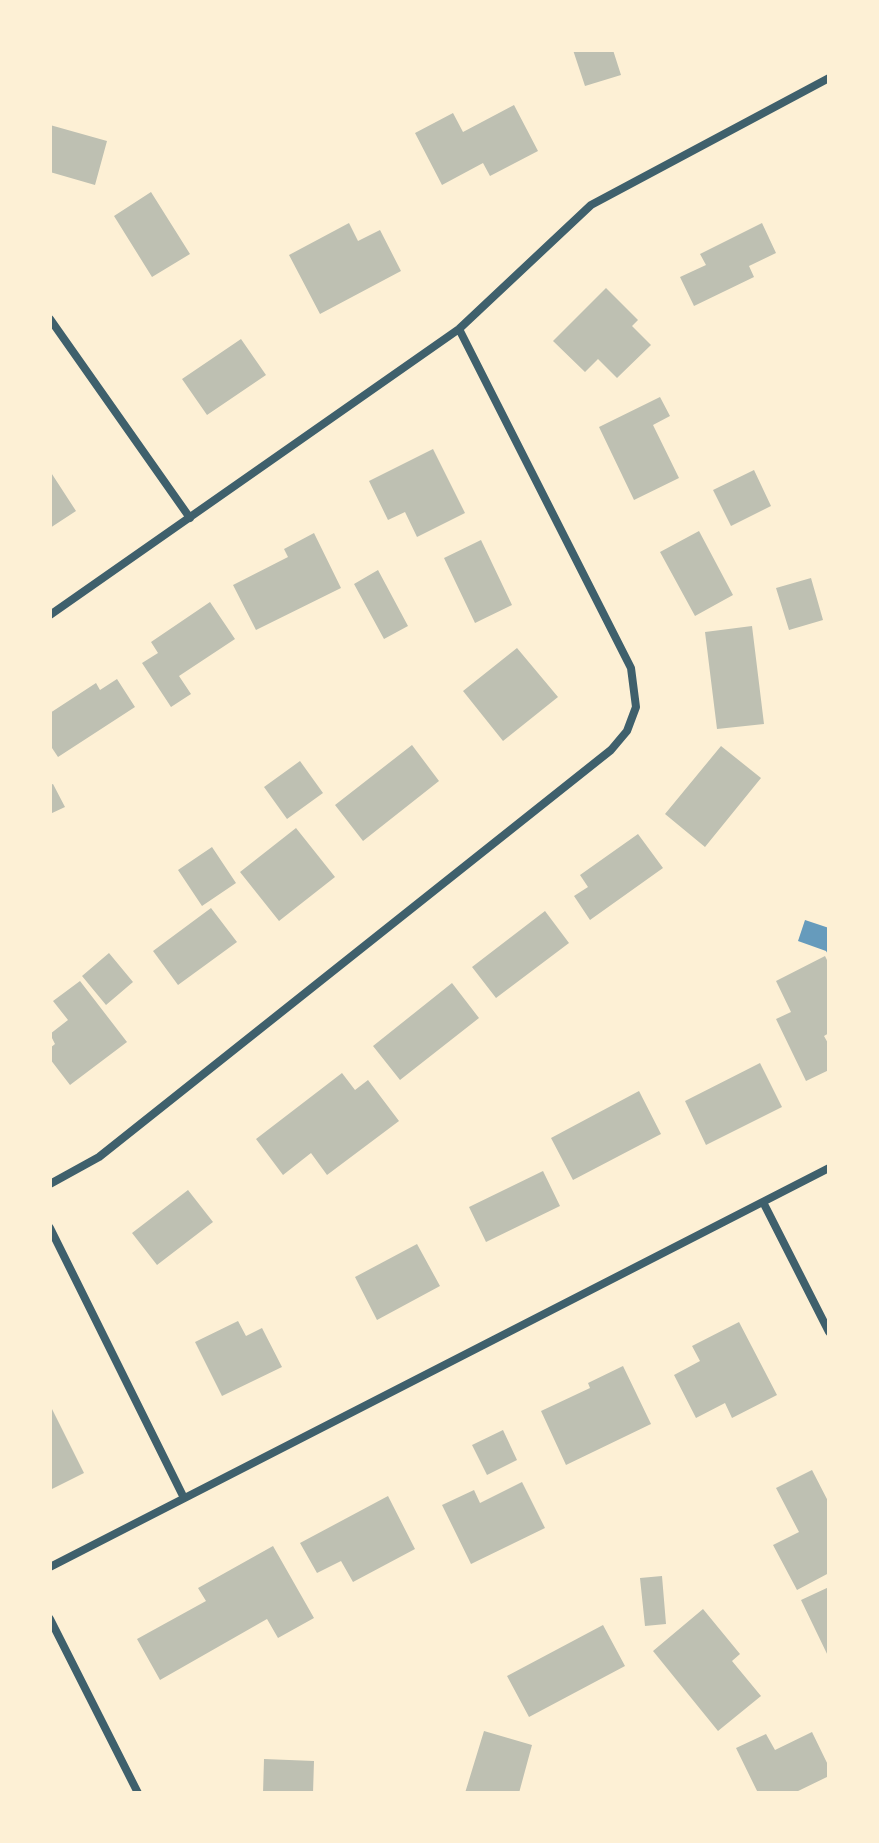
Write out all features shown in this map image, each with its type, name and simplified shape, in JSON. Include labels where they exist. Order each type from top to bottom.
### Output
[{"type":"street","points":[[50,615],[459,329],[591,205],[829,78]]},
{"type":"street","points":[[50,319],[190,518]]},
{"type":"street","points":[[50,1184],[99,1157],[611,750],[632,720],[636,707],[635,681],[459,329]]},
{"type":"street","points":[[50,1567],[829,1168]]},
{"type":"street","points":[[763,1202],[829,1332]]},
{"type":"street","points":[[50,1228],[184,1498]]},
{"type":"street","points":[[50,1619],[138,1793]]},
{"type":"water","points":[[805,920],[829,928],[829,956],[826,951],[798,941]]},
{"type":"building","points":[[573,50],[613,50],[621,75],[585,86]]},
{"type":"building","points":[[514,105],[538,151],[490,176],[483,163],[442,185],[415,133],[453,113],[463,132]]},
{"type":"building","points":[[50,125],[107,141],[95,185],[50,172]]},
{"type":"building","points":[[151,192],[190,254],[152,277],[114,216]]},
{"type":"building","points":[[349,223],[358,241],[380,230],[401,271],[320,314],[289,255]]},
{"type":"building","points":[[762,223],[776,253],[749,266],[754,277],[694,306],[680,277],[706,265],[700,254]]},
{"type":"building","points":[[606,288],[638,320],[632,326],[651,345],[617,378],[598,359],[585,372],[553,341]]},
{"type":"building","points":[[241,339],[266,375],[207,415],[182,379]]},
{"type":"building","points":[[660,397],[670,416],[653,425],[679,478],[634,500],[599,427]]},
{"type":"building","points":[[433,449],[465,513],[417,537],[405,512],[388,520],[369,481]]},
{"type":"building","points":[[754,470],[771,506],[731,526],[713,490]]},
{"type":"building","points":[[50,471],[76,511],[50,528]]},
{"type":"building","points":[[699,531],[733,595],[695,616],[660,552]]},
{"type":"building","points":[[314,533],[341,588],[256,630],[233,585],[288,557],[284,549]]},
{"type":"building","points":[[481,540],[512,605],[475,623],[444,558]]},
{"type":"building","points":[[378,570],[408,626],[384,639],[354,584]]},
{"type":"building","points":[[811,578],[823,620],[789,630],[776,588]]},
{"type":"building","points":[[210,602],[235,639],[179,676],[191,694],[171,707],[142,663],[158,653],[151,642]]},
{"type":"building","points":[[752,626],[764,724],[717,729],[705,632]]},
{"type":"building","points":[[517,648],[558,697],[503,741],[463,691]]},
{"type":"building","points":[[117,679],[135,707],[58,757],[50,745],[50,713],[96,683],[100,690]]},
{"type":"building","points":[[412,745],[439,781],[363,841],[335,805]]},
{"type":"building","points":[[721,746],[761,778],[705,847],[665,814]]},
{"type":"building","points":[[300,761],[323,793],[287,819],[264,787]]},
{"type":"building","points":[[53,784],[65,807],[50,814],[50,785]]},
{"type":"building","points":[[296,828],[335,877],[279,921],[240,872]]},
{"type":"building","points":[[638,834],[663,868],[590,920],[574,896],[588,887],[580,875]]},
{"type":"building","points":[[212,847],[236,883],[202,906],[178,870]]},
{"type":"building","points":[[211,908],[237,942],[178,985],[153,951]]},
{"type":"building","points":[[545,911],[569,943],[496,998],[472,967]]},
{"type":"building","points":[[109,953],[133,982],[106,1005],[82,976]]},
{"type":"building","points":[[825,956],[829,964],[829,1033],[824,1036],[829,1045],[829,1070],[806,1081],[776,1019],[791,1012],[776,981]]},
{"type":"building","points":[[80,981],[127,1042],[70,1085],[50,1059],[50,1048],[55,1044],[50,1034],[68,1020],[53,1001]]},
{"type":"building","points":[[452,983],[479,1018],[400,1080],[373,1046]]},
{"type":"building","points":[[760,1063],[782,1107],[706,1145],[685,1101]]},
{"type":"building","points":[[342,1073],[355,1090],[368,1080],[399,1121],[327,1175],[311,1153],[283,1175],[256,1139]]},
{"type":"building","points":[[639,1091],[661,1134],[573,1180],[551,1138]]},
{"type":"building","points":[[543,1171],[560,1206],[486,1242],[469,1207]]},
{"type":"building","points":[[188,1190],[213,1222],[157,1265],[132,1233]]},
{"type":"building","points":[[417,1244],[440,1286],[377,1320],[355,1277]]},
{"type":"building","points":[[238,1321],[246,1336],[262,1328],[282,1367],[222,1396],[195,1342]]},
{"type":"building","points":[[739,1322],[777,1395],[732,1418],[725,1403],[696,1418],[674,1375],[700,1361],[692,1346]]},
{"type":"building","points":[[623,1366],[651,1424],[566,1465],[541,1411],[590,1388],[588,1383]]},
{"type":"building","points":[[50,1405],[84,1473],[50,1490]]},
{"type":"building","points":[[503,1430],[517,1460],[487,1475],[472,1445]]},
{"type":"building","points":[[812,1470],[829,1503],[829,1573],[797,1590],[773,1545],[799,1532],[776,1488]]},
{"type":"building","points":[[522,1482],[545,1528],[471,1564],[442,1505],[474,1490],[480,1503]]},
{"type":"building","points":[[388,1496],[415,1549],[353,1582],[341,1561],[317,1573],[300,1543]]},
{"type":"building","points":[[273,1546],[314,1618],[278,1638],[267,1619],[160,1680],[137,1639],[206,1601],[198,1588]]},
{"type":"building","points":[[662,1576],[666,1624],[645,1626],[640,1578]]},
{"type":"building","points":[[829,1587],[829,1658],[801,1600]]},
{"type":"building","points":[[703,1609],[740,1654],[732,1661],[761,1696],[718,1731],[653,1651]]},
{"type":"building","points":[[603,1625],[625,1666],[529,1717],[507,1676]]},
{"type":"building","points":[[484,1731],[532,1745],[519,1793],[465,1793]]},
{"type":"building","points":[[812,1732],[829,1767],[829,1776],[794,1793],[758,1793],[736,1748],[766,1734],[775,1750]]},
{"type":"building","points":[[264,1759],[314,1761],[313,1793],[263,1793]]}]
